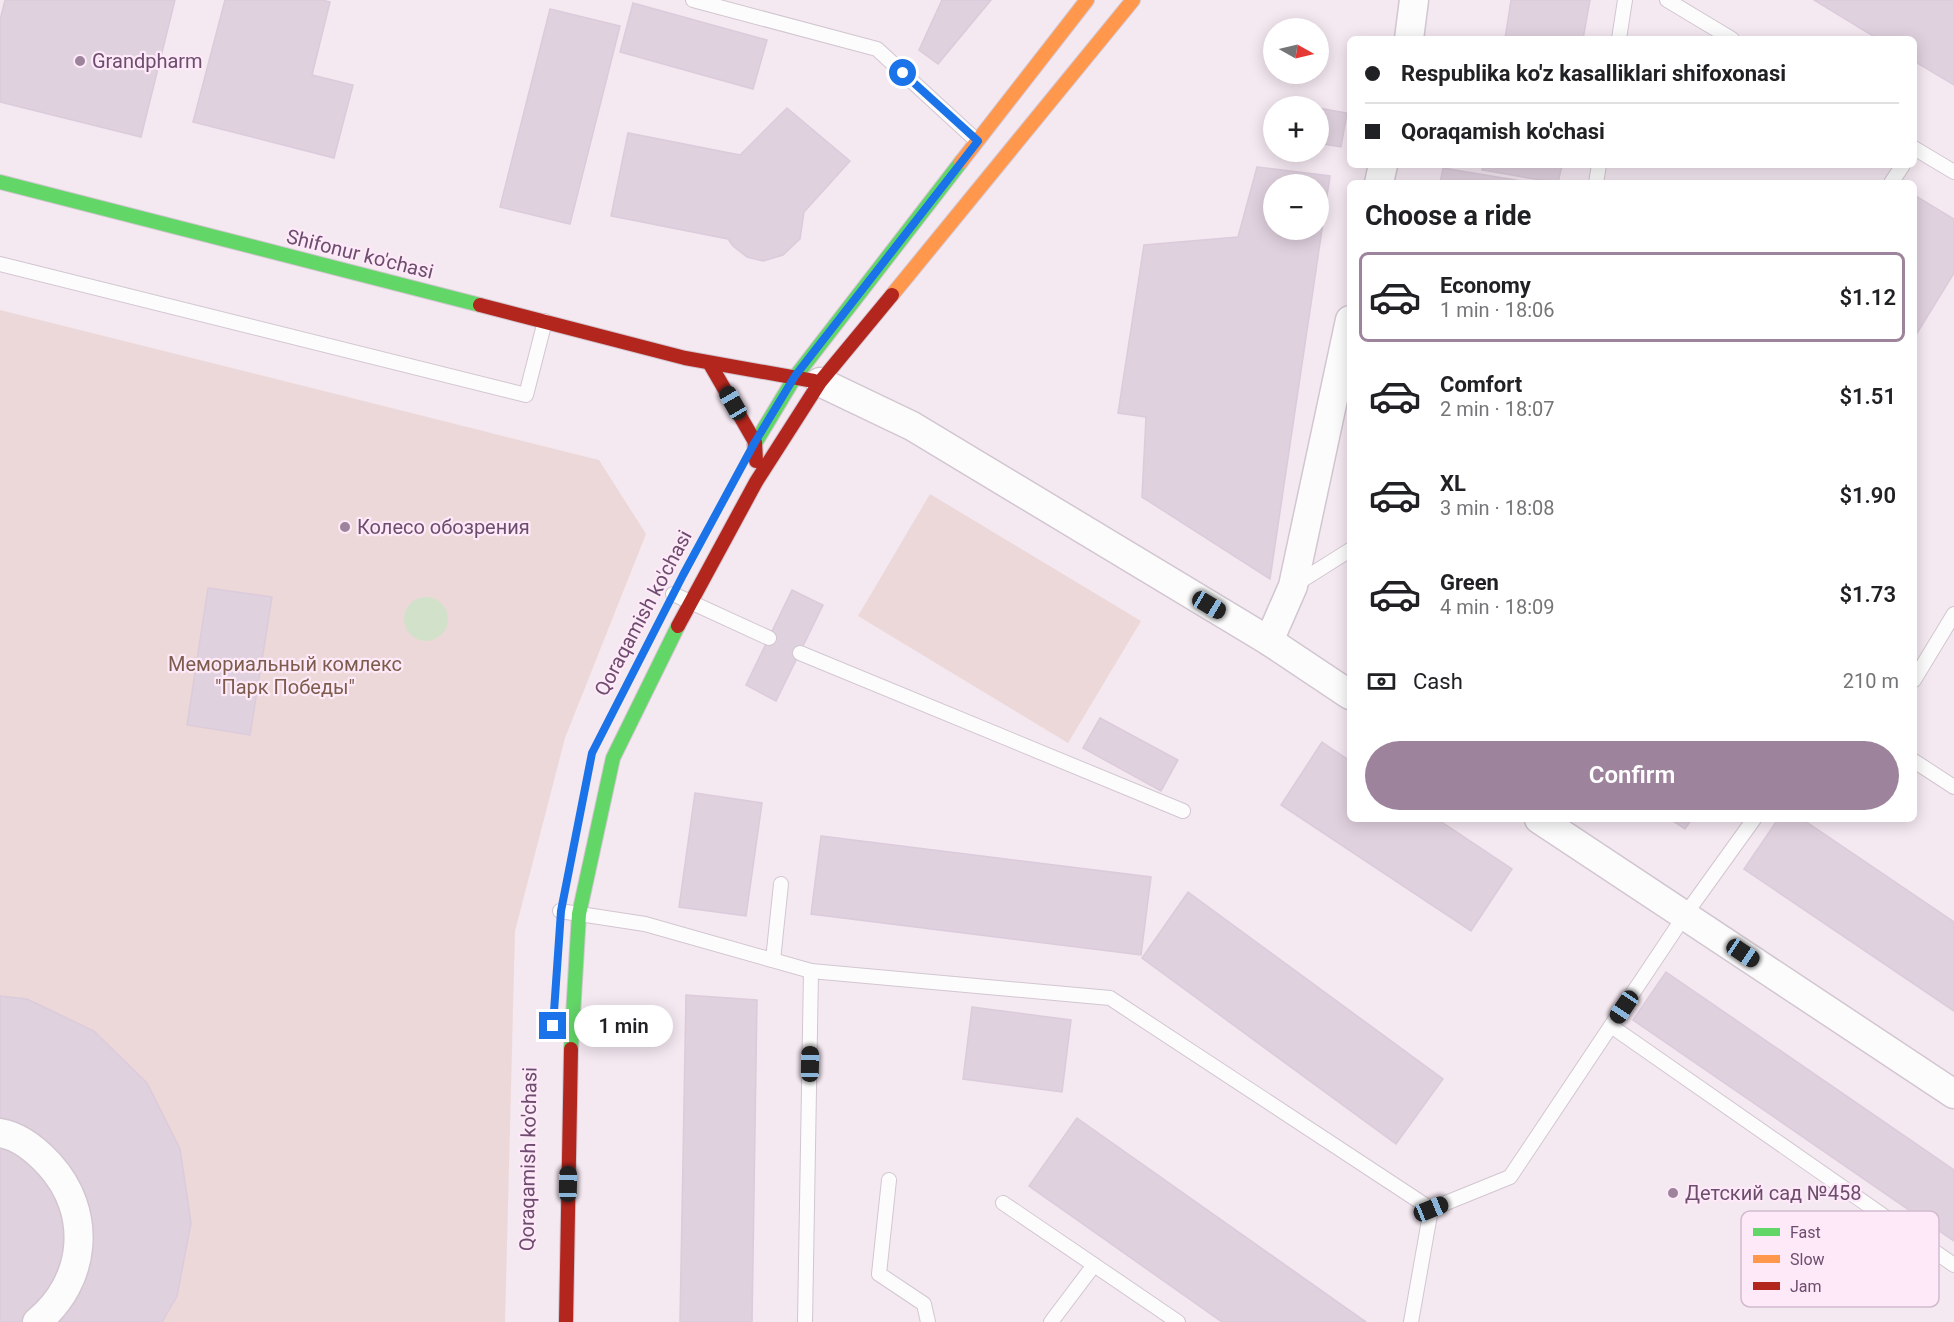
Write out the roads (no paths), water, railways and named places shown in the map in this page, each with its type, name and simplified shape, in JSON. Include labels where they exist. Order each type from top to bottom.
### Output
[{"type":"main road","name":"Qoraqamish ko'chasi","points":[[566,1322],[570,1069],[579,914],[613,758],[690,601],[756,482],[808,379],[978,141],[1087,0]]},
{"type":"main road","name":"Qoraqamish ko'chasi","points":[[744,462],[755,442],[808,379],[1133,0]]},
{"type":"main road","name":"Shifonur ko'chasi","points":[[0,182],[710,364],[808,379]]},
{"type":"main road","points":[[710,364],[755,442],[756,482]]},
{"type":"street","points":[[1409,36],[1414,0]]},
{"type":"street","points":[[1269,641],[1293,586],[1347,334]]},
{"type":"street","points":[[808,379],[912,426],[1269,641],[1347,693]]},
{"type":"street","points":[[1544,822],[1954,1094]]},
{"type":"street","points":[[0,1133],[7,1134],[38,1151],[62,1178],[76,1210],[79,1246],[71,1280],[51,1311],[37,1322]]},
{"type":"lane","points":[[693,0],[877,49],[978,141]]},
{"type":"lane","points":[[1619,36],[1625,0]]},
{"type":"lane","points":[[1667,0],[1689,5],[1728,36]]},
{"type":"lane","points":[[1917,150],[1954,172]]},
{"type":"lane","points":[[0,264],[526,395],[545,321]]},
{"type":"lane","points":[[1293,586],[1347,552]]},
{"type":"lane","points":[[673,594],[769,638]]},
{"type":"lane","points":[[1917,675],[1954,614]]},
{"type":"lane","points":[[800,653],[1183,811]]},
{"type":"lane","points":[[1917,763],[1954,787]]},
{"type":"lane","points":[[1431,1209],[1510,1177],[1685,915],[1752,822]]},
{"type":"lane","points":[[772,960],[781,884]]},
{"type":"lane","points":[[561,911],[645,924],[812,970],[1110,998],[1431,1209]]},
{"type":"lane","points":[[805,1322],[812,970]]},
{"type":"lane","points":[[1611,1026],[1877,1211]]},
{"type":"lane","points":[[889,1180],[879,1274],[924,1304],[928,1322]]},
{"type":"lane","points":[[1003,1203],[1178,1322]]},
{"type":"lane","points":[[1411,1322],[1431,1209]]},
{"type":"lane","points":[[1939,1255],[1954,1265]]},
{"type":"lane","points":[[1051,1322],[1094,1265]]},
{"type":"place","name":"Grandpharm","points":[[80,61]]},
{"type":"place","name":"Колесо обозрения","points":[[345,527]]},
{"type":"place","name":"Детский сад №458","points":[[1673,1193]]},
{"type":"park label","name":"Мемориальный комлекс \"Парк Победы\"","points":[[285,676]]}]
